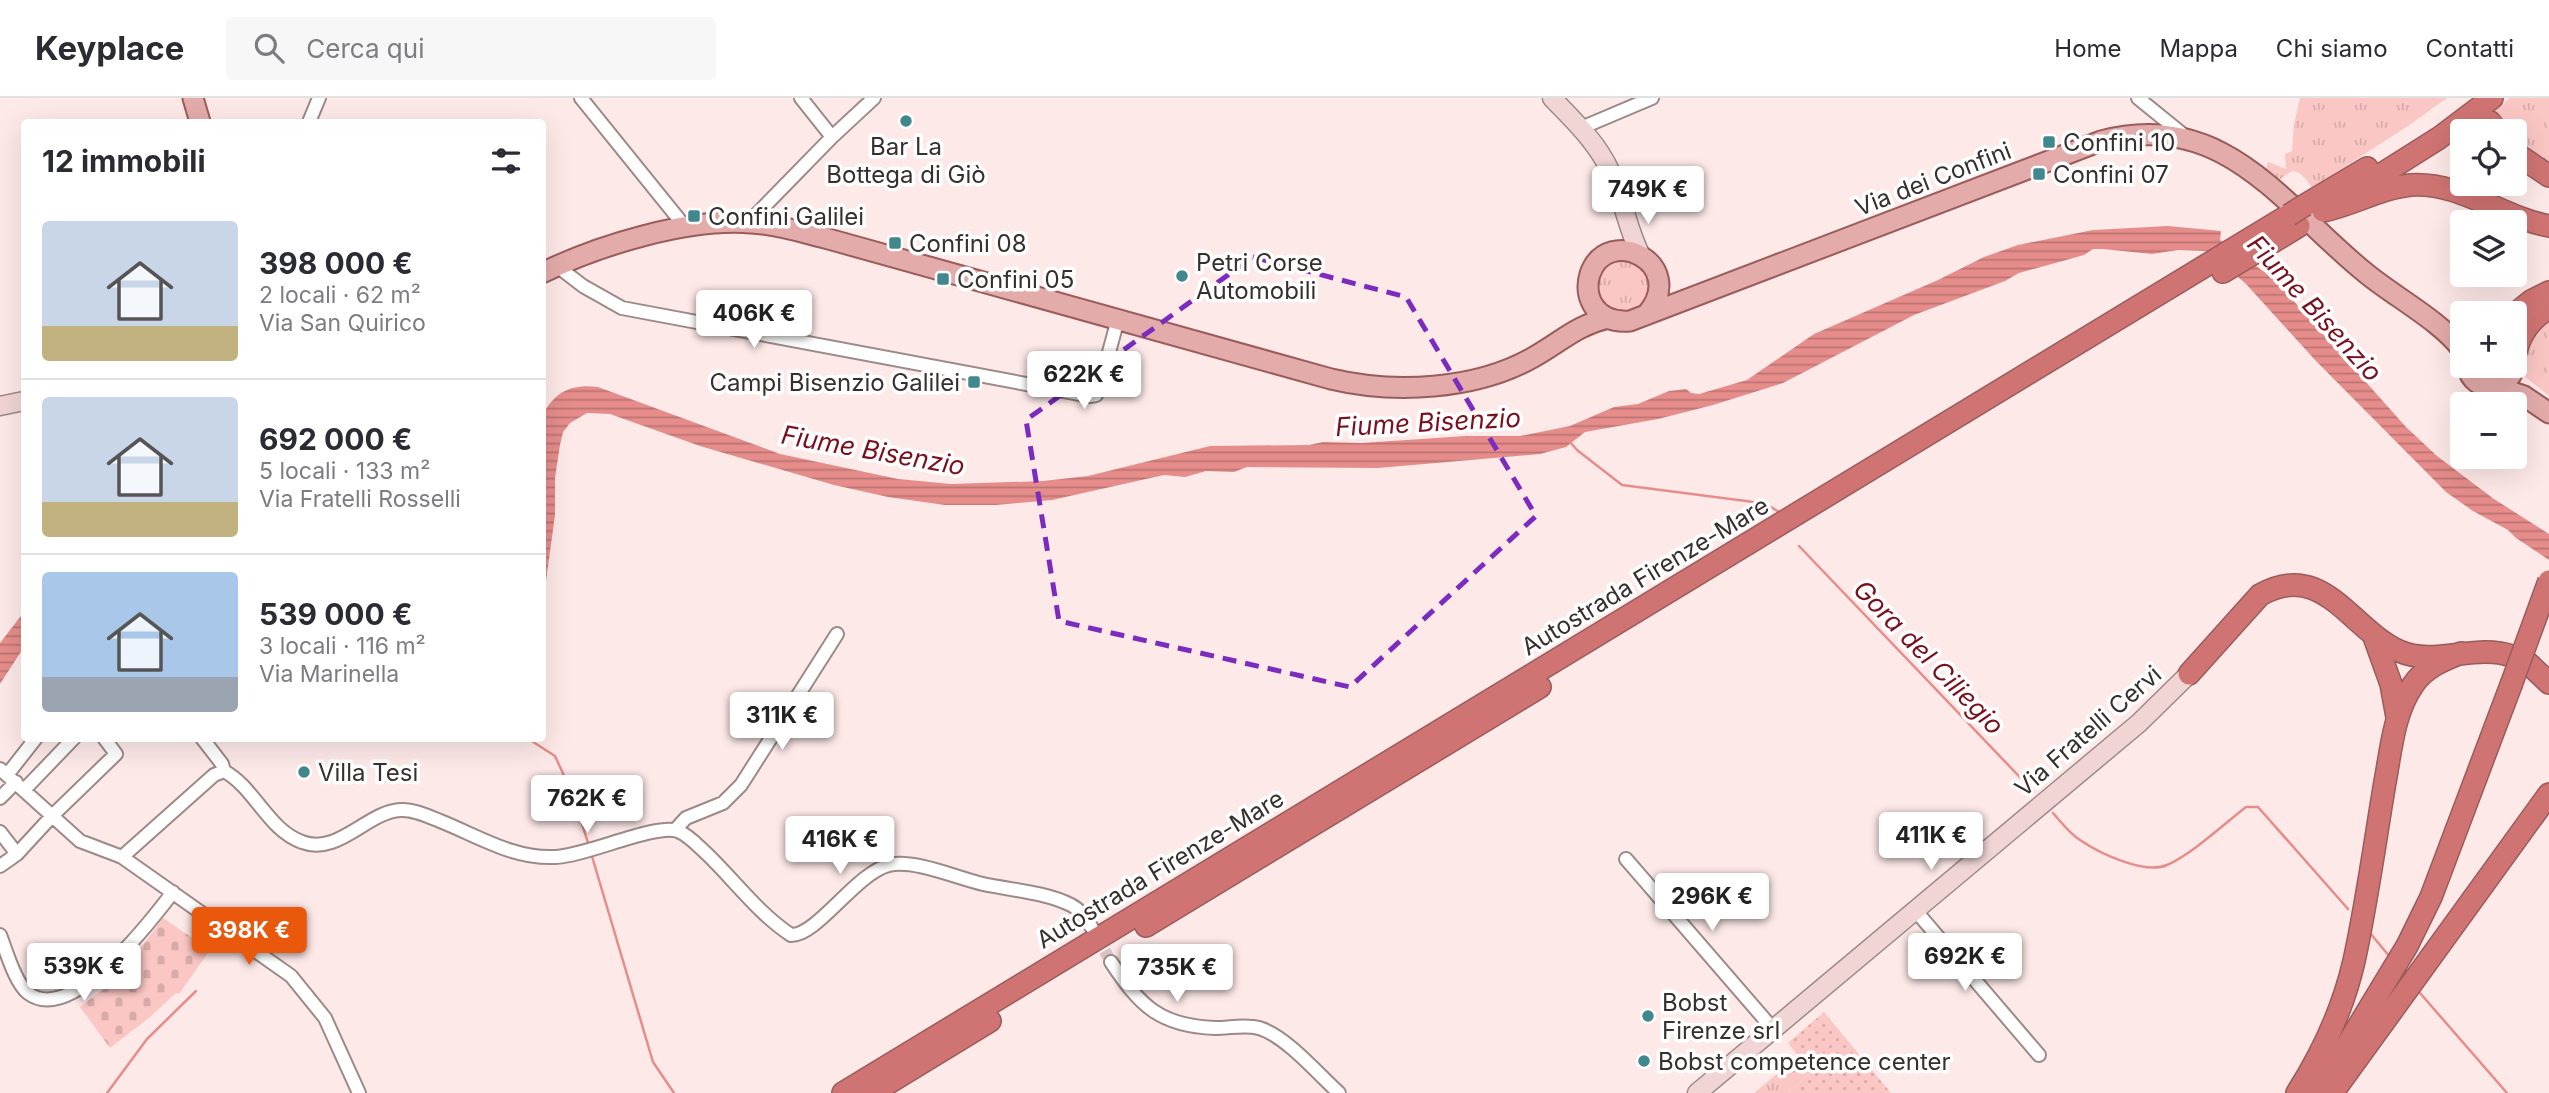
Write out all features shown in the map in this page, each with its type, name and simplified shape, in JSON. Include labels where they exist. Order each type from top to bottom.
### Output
[{"type":"highway","name":"Autostrada Firenze-Mare","points":[[2306,215],[2470,98]]},
{"type":"highway","name":"Autostrada Firenze-Mare","points":[[872,1093],[2247,249],[2420,151],[2493,98]]},
{"type":"highway","points":[[2527,161],[2549,176]]},
{"type":"highway","points":[[2306,215],[2348,206],[2376,193],[2430,185],[2468,195],[2517,217],[2549,226]]},
{"type":"highway","name":"Autostrada Firenze-Mare","points":[[843,1093],[2218,267]]},
{"type":"highway","points":[[2527,304],[2549,292]]},
{"type":"highway","points":[[2527,325],[2549,308]]},
{"type":"highway","points":[[2315,1093],[2407,946],[2431,897],[2549,581]]},
{"type":"highway","points":[[2189,674],[2260,595],[2270,589],[2290,584],[2314,589],[2342,604],[2389,645],[2408,654],[2428,656],[2489,652],[2520,660],[2549,682]]},
{"type":"highway","points":[[2372,632],[2391,684],[2397,720]]},
{"type":"highway","points":[[2297,1093],[2325,1045],[2349,979],[2397,720],[2407,695],[2421,674],[2446,658],[2461,653]]},
{"type":"highway","points":[[2333,1093],[2549,794]]},
{"type":"main road","points":[[193,98],[199,119]]},
{"type":"main road","name":"Via dei Confini","points":[[550,269],[596,249],[648,235],[749,222],[825,238],[1331,379],[1372,386],[1416,388],[1445,385],[1505,370],[1542,352],[1581,326],[1608,318],[1630,321],[2101,141],[2138,134],[2189,140],[2231,157],[2253,171],[2361,270],[2450,333]]},
{"type":"main road","points":[[1608,254],[1625,250],[1640,254],[1651,264],[1658,279],[1675,291],[1700,295]]},
{"type":"main road","name":"Via dei Confini","points":[[1542,352],[1570,326],[1589,296],[1590,273],[1599,260],[1608,254]]},
{"type":"main road","points":[[1647,314],[1656,301],[1658,279]]},
{"type":"main road","points":[[1589,296],[1597,311],[1608,318]]},
{"type":"main road","points":[[2472,378],[2489,388],[2497,387],[2510,378]]},
{"type":"main road","points":[[2521,378],[2549,399]]},
{"type":"main road","points":[[2497,387],[2524,396],[2549,413]]},
{"type":"street","points":[[310,119],[319,98]]},
{"type":"street","points":[[580,98],[686,228]]},
{"type":"street","points":[[801,98],[832,137]]},
{"type":"street","points":[[749,222],[874,98]]},
{"type":"street","points":[[1552,98],[1581,128],[1605,160],[1640,254]]},
{"type":"street","points":[[1581,128],[1652,98]]},
{"type":"street","points":[[2137,98],[2189,140]]},
{"type":"street","points":[[1608,254],[1619,233],[1623,210]]},
{"type":"street","points":[[550,269],[622,308],[1090,396],[1098,393],[1118,319]]},
{"type":"street","points":[[0,406],[21,402]]},
{"type":"street","points":[[675,830],[686,818],[723,803],[741,785],[837,634]]},
{"type":"street","name":"Via Fratelli Cervi","points":[[1697,1093],[2139,723],[2189,674]]},
{"type":"street","points":[[0,798],[34,742]]},
{"type":"street","points":[[12,779],[68,742]]},
{"type":"street","points":[[0,866],[17,854],[116,754],[107,742]]},
{"type":"street","points":[[205,742],[222,764],[224,771],[237,780],[286,833],[303,843],[314,845],[331,842],[387,813],[400,810],[425,815],[516,853],[534,857],[574,856],[657,831],[675,830],[693,841],[767,916],[791,935],[800,933],[834,908],[852,888],[890,864],[913,865],[982,884],[1058,900],[1073,906],[1092,928]]},
{"type":"street","points":[[122,857],[214,775],[224,771]]},
{"type":"street","points":[[12,779],[80,841],[122,857],[290,976],[325,1018],[359,1093]]},
{"type":"street","points":[[0,832],[17,854]]},
{"type":"street","points":[[1626,859],[1773,1030]]},
{"type":"street","points":[[0,935],[21,984],[28,993],[50,1000],[64,996],[122,955],[144,932],[173,892]]},
{"type":"street","points":[[1915,910],[2039,1055]]},
{"type":"street","points":[[1111,962],[1140,1002],[1157,1014],[1198,1027],[1259,1028],[1279,1039],[1339,1093]]},
{"type":"highlighted area","points":[[1253,257],[1406,297],[1536,516],[1350,687],[1059,621],[1026,420]]},
{"type":"green space","points":[[2300,98],[2447,98],[2312,188],[2299,173],[2292,171],[2279,180],[2266,169],[2268,162],[2286,169],[2285,154],[2292,151]]},
{"type":"green space","points":[[2510,98],[2549,98],[2549,166],[2527,150],[2527,119],[2501,119],[2495,110]]},
{"type":"green space","points":[[1623,259],[1642,267],[1650,286],[1642,305],[1623,313],[1604,305],[1596,286],[1604,267]]},
{"type":"green space","points":[[2549,313],[2549,396],[2527,378],[2527,343]]},
{"type":"green space","points":[[163,918],[210,950],[179,994],[176,993],[110,1048],[80,1007],[119,977]]},
{"type":"green space","points":[[1824,1012],[1891,1093],[1788,1093],[1812,1072],[1788,1043]]},
{"type":"green space","points":[[1799,1056],[1812,1072],[1788,1093],[1754,1093]]},
{"type":"shaded area","points":[[2168,226],[2221,231],[2220,240],[2274,279],[2406,427],[2450,466],[2450,469],[2454,469],[2494,499],[2549,534],[2549,560],[2508,530],[2446,492],[2316,361],[2246,284],[2212,254],[2205,251],[2178,250],[2152,254],[2093,249],[2084,255],[2019,273],[2005,281],[1914,315],[1783,383],[1658,419],[1585,432],[1566,447],[1540,454],[1378,468],[1247,467],[1234,472],[1206,471],[1185,477],[1164,475],[1052,500],[996,505],[945,505],[888,497],[834,485],[700,446],[610,414],[587,413],[570,423],[563,432],[555,478],[555,515],[546,581],[546,410],[553,400],[572,388],[598,387],[780,454],[898,479],[951,484],[1043,481],[1088,476],[1210,446],[1309,445],[1323,442],[1362,443],[1466,436],[1520,436],[1570,426],[1614,407],[1638,404],[1669,391],[1686,389],[1699,394],[1747,380],[1814,334],[1984,257],[2018,245],[2093,230]]},
{"type":"shaded area","points":[[21,616],[21,652],[0,684],[0,643]]},
{"type":"waterway","name":"Gora del Ciliegio","points":[[1570,442],[1622,485],[1766,504],[1779,512]]},
{"type":"waterway","name":"Gora del Ciliegio","points":[[1799,546],[2034,792]]},
{"type":"waterway","points":[[533,742],[555,756],[573,795],[589,846]]},
{"type":"waterway","name":"Gora del Ciliegio","points":[[2053,813],[2072,834],[2099,851],[2135,865],[2158,867],[2187,854],[2246,807],[2258,807],[2348,909]]},
{"type":"waterway","points":[[591,853],[653,1062],[674,1093]]},
{"type":"waterway","name":"Gora del Ciliegio","points":[[2370,933],[2390,957]]},
{"type":"waterway","points":[[107,1093],[147,1039],[196,991]]},
{"type":"waterway","name":"Gora del Ciliegio","points":[[2420,993],[2507,1093]]},
{"type":"tunnel","points":[[1096,935],[1111,962]]},
{"type":"place","name":"Bar La Bottega di Giò","points":[[906,121]]},
{"type":"place","name":"Confini 10","points":[[2049,142]]},
{"type":"place","name":"Confini 07","points":[[2039,174]]},
{"type":"place","name":"Confini Galilei","points":[[694,216]]},
{"type":"place","name":"Confini 08","points":[[895,243]]},
{"type":"place","name":"Petri Corse Automobili","points":[[1182,276]]},
{"type":"place","name":"Confini 05","points":[[943,279]]},
{"type":"place","name":"Campi Bisenzio Galilei","points":[[974,382]]},
{"type":"place","name":"Villa Tesi","points":[[304,772]]},
{"type":"place","name":"Bobst Firenze srl","points":[[1648,1016]]},
{"type":"place","name":"Bobst competence center","points":[[1644,1061]]},
{"type":"water label","name":"Fiume Bisenzio","points":[[2315,308]]},
{"type":"water label","name":"Fiume Bisenzio","points":[[1428,422]]},
{"type":"water label","name":"Fiume Bisenzio","points":[[873,450]]}]
